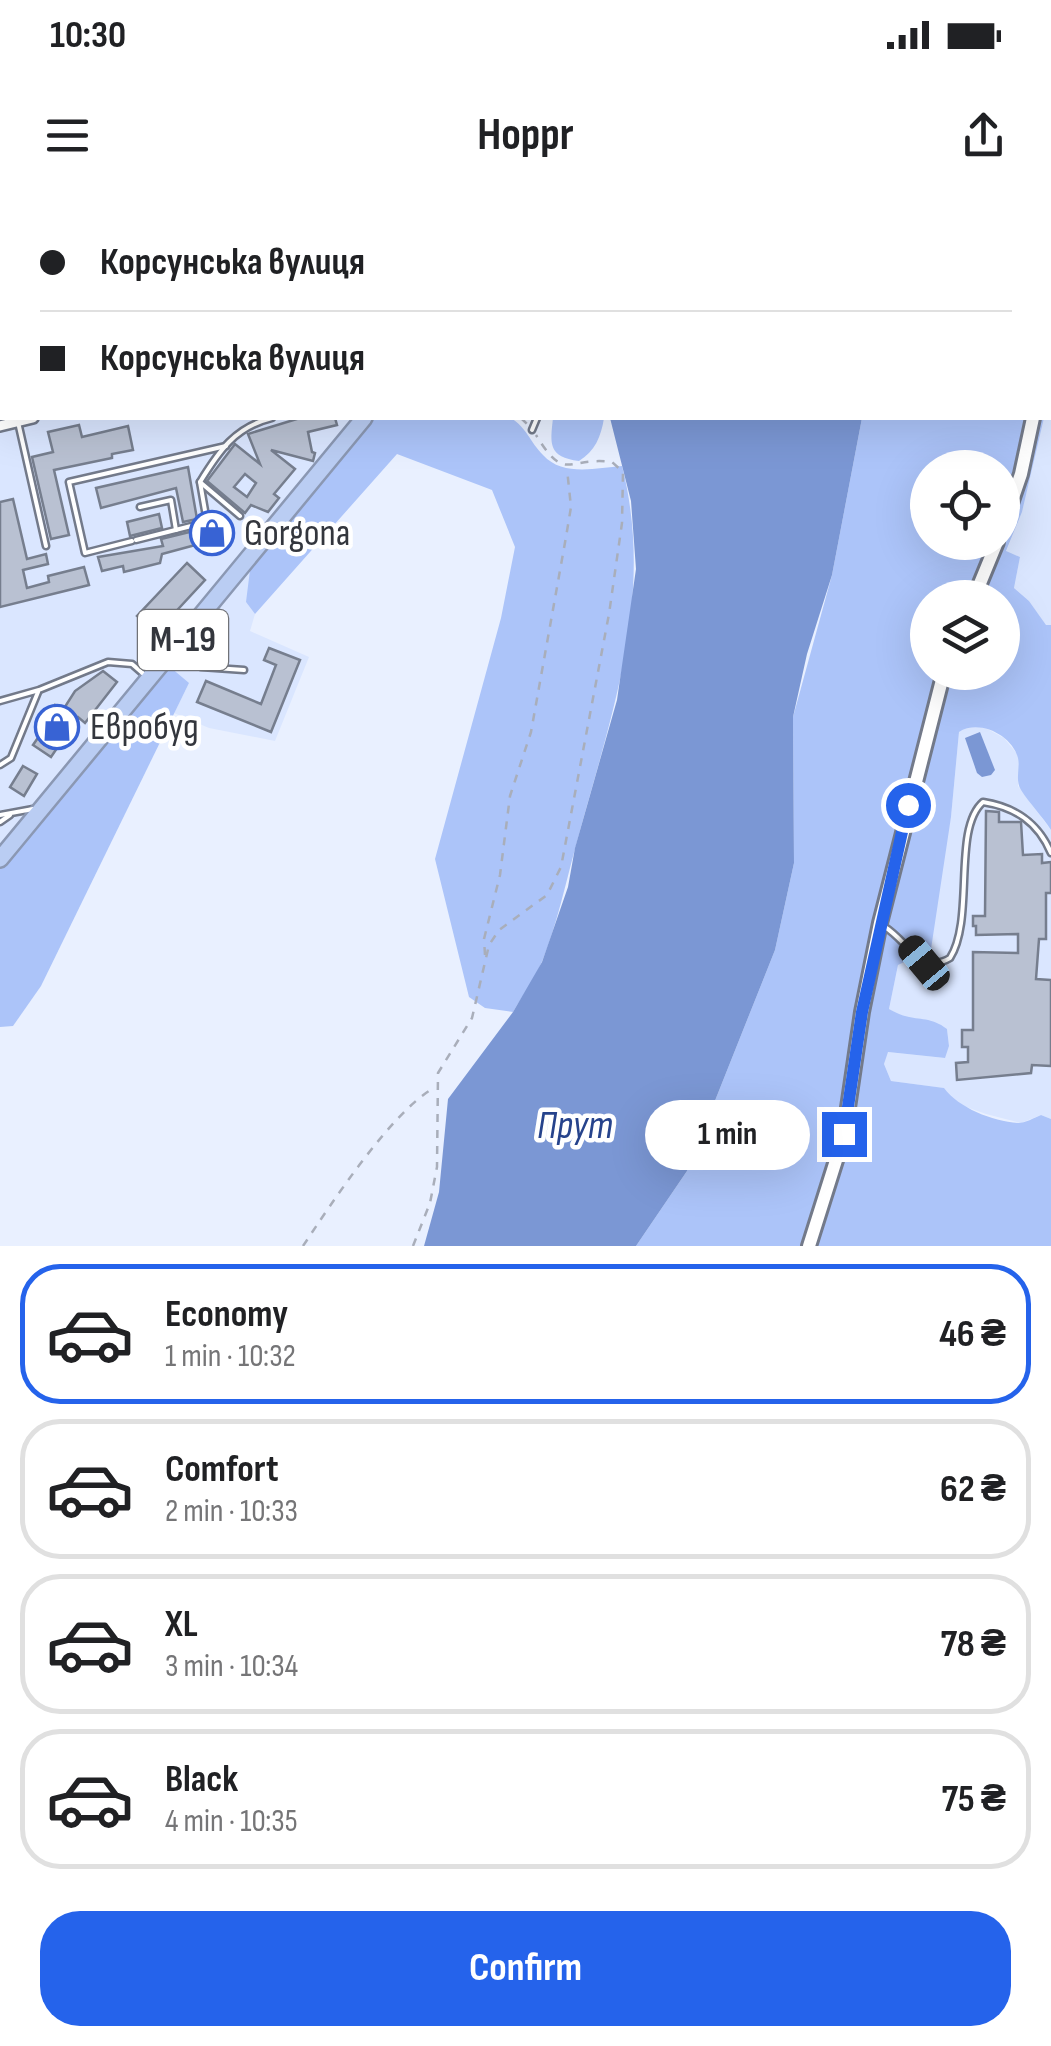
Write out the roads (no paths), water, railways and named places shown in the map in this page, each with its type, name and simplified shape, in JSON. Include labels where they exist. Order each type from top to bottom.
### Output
[{"type":"highway","name":"М-19","points":[[0,860],[357,421]]},
{"type":"main road","points":[[1020,480],[1033,420]]},
{"type":"main road","points":[[809,1246],[844,1134],[880,923],[938,690]]},
{"type":"lane","points":[[226,446],[69,482],[85,553],[207,522],[200,482],[242,428],[266,420]]},
{"type":"lane","points":[[532,430],[536,420]]},
{"type":"lane","points":[[9,422],[46,546]]},
{"type":"lane","points":[[200,482],[240,516]]},
{"type":"lane","points":[[140,507],[171,500],[176,530]]},
{"type":"lane","points":[[177,647],[201,667],[244,670]]},
{"type":"lane","points":[[0,701],[108,662],[132,664],[150,680]]},
{"type":"lane","points":[[0,766],[11,758],[39,690]]},
{"type":"lane","points":[[880,923],[910,946],[924,963],[936,965],[950,958],[961,934],[970,828],[977,807],[983,802],[1023,815],[1046,840],[1051,853]]},
{"type":"lane","points":[[0,816],[47,805]]},
{"type":"lane","points":[[0,816],[10,815]]},
{"type":"water","name":"Прут","points":[[611,420],[862,420],[832,575],[807,654],[793,717],[794,863],[775,950],[687,1171],[636,1246],[424,1246],[439,1192],[448,1099],[513,1012],[542,962],[568,887],[575,848],[617,700],[636,569],[631,501]]},
{"type":"water","points":[[980,732],[995,770],[982,777],[965,738]]},
{"type":"place","name":"Gorgona","points":[[212,533]]},
{"type":"place","name":"Евробуд","points":[[57,727]]}]
